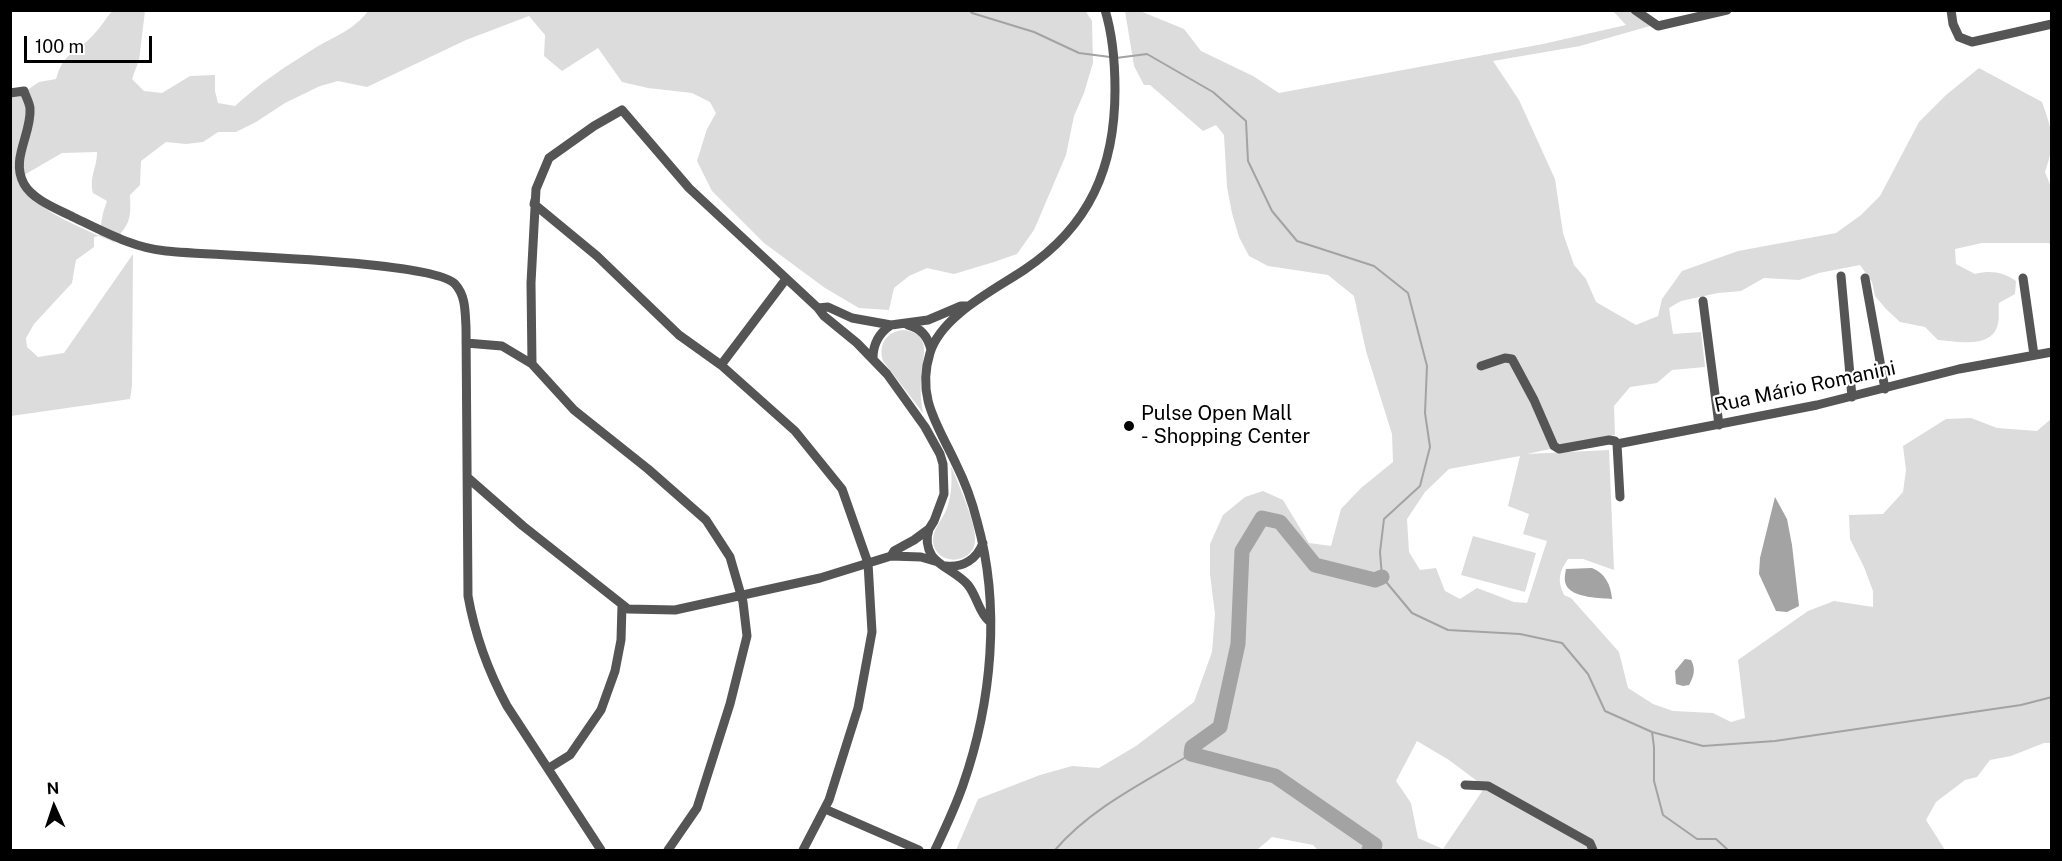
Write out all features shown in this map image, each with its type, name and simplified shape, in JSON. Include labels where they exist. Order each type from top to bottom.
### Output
[{"type":"street","points":[[935,850],[963,785],[975,743],[986,688],[991,610],[983,543],[964,483],[929,406],[926,377],[931,350],[944,330],[968,306],[1048,252],[1068,231],[1090,200],[1106,166],[1115,110],[1114,61],[1105,10]]},
{"type":"street","points":[[1635,10],[1658,26],[1727,10]]},
{"type":"street","points":[[1951,10],[1953,24],[1959,37],[1972,42],[2052,24]]},
{"type":"street","points":[[10,93],[24,91],[30,106],[19,163],[25,185],[38,198],[101,231],[136,246],[166,251],[302,259],[438,274],[454,282],[464,298],[468,596],[473,626],[495,685],[507,706],[602,850]]},
{"type":"street","points":[[532,364],[531,283],[536,189],[549,158],[594,126],[622,110],[689,188],[824,316],[873,358],[908,400],[940,454],[945,474],[944,494],[929,529],[928,546],[932,555],[967,584],[977,599],[983,617],[989,621]]},
{"type":"street","points":[[534,204],[597,255],[679,335],[721,366],[795,431],[842,489],[868,563],[872,632],[858,708],[829,800],[803,850]]},
{"type":"street","points":[[1841,276],[1852,397]]},
{"type":"street","points":[[1865,278],[1885,389]]},
{"type":"street","points":[[2023,278],[2034,356]]},
{"type":"street","points":[[721,366],[786,279]]},
{"type":"street","points":[[1702,301],[1719,425]]},
{"type":"street","points":[[818,308],[828,307],[852,318],[891,325],[928,320],[961,306],[968,306]]},
{"type":"street","points":[[904,324],[915,327],[924,334],[931,350]]},
{"type":"street","points":[[873,358],[878,337],[891,325]]},
{"type":"street","points":[[466,343],[502,346],[532,364],[574,410],[648,469],[705,520],[730,557],[741,596],[747,636],[730,704],[697,808],[668,850]]},
{"type":"street","name":"Rua Mário Romanini","points":[[1481,366],[1505,358],[1512,359],[1534,400],[1554,446],[1559,449],[1609,440],[1617,444],[1719,425],[1852,397],[1959,369],[2052,352]]},
{"type":"street","points":[[1617,444],[1620,497]]},
{"type":"street","points":[[467,477],[523,526],[628,609],[675,610],[820,578],[891,555],[921,557],[957,566],[968,562],[977,554],[983,543]]},
{"type":"street","points":[[891,555],[929,529]]},
{"type":"street","points":[[549,768],[570,755],[601,710],[615,671],[621,640],[622,605]]},
{"type":"street","points":[[1465,785],[1488,786],[1590,843],[1593,850]]},
{"type":"street","points":[[825,809],[919,850]]},
{"type":"shaded area","points":[[1085,10],[1092,21],[1093,63],[1074,116],[1066,155],[1034,230],[1017,254],[954,274],[927,268],[909,276],[894,288],[889,310],[859,308],[825,288],[764,243],[712,191],[697,161],[707,129],[716,113],[710,102],[692,93],[648,88],[622,82],[598,48],[562,71],[544,56],[545,35],[529,16],[466,40],[367,87],[338,81],[320,86],[285,103],[236,132],[218,132],[203,142],[186,144],[166,142],[141,161],[140,185],[130,195],[130,216],[123,230],[114,242],[99,236],[94,237],[94,247],[76,260],[72,283],[34,324],[26,338],[27,347],[38,357],[64,353],[133,254],[130,399],[11,416],[10,96],[23,93],[39,82],[56,79],[67,57],[89,40],[112,11],[145,11],[139,60],[132,79],[144,91],[162,93],[190,76],[215,75],[218,103],[235,106],[283,68],[350,28],[368,11]],"holes":[[[97,152],[92,182],[93,193],[107,201],[99,236],[42,207],[32,199],[17,179],[62,153]]]},
{"type":"shaded area","points":[[1125,11],[1140,11],[1184,29],[1201,51],[1253,76],[1279,93],[1543,44],[1626,25],[1613,11],[1644,11],[1646,17],[1657,24],[1580,46],[1493,61],[1519,100],[1555,179],[1563,233],[1574,265],[1586,279],[1596,302],[1636,325],[1658,316],[1662,299],[1682,271],[1738,251],[1836,233],[1861,215],[1880,196],[1919,122],[1946,95],[1979,68],[2042,102],[2052,144],[2045,172],[2051,187],[2051,246],[2049,243],[1982,243],[1955,249],[1956,264],[1975,274],[1997,273],[2016,281],[2015,294],[1999,303],[1997,327],[1993,334],[1980,341],[1971,342],[1938,340],[1925,327],[1900,322],[1875,296],[1872,282],[1860,265],[1819,273],[1799,280],[1764,278],[1741,291],[1718,293],[1681,301],[1669,308],[1673,334],[1701,332],[1705,367],[1672,370],[1657,383],[1630,387],[1614,406],[1615,435],[1527,454],[1609,450],[1614,570],[1583,559],[1568,559],[1560,576],[1560,585],[1564,595],[1571,598],[1619,652],[1628,688],[1653,704],[1673,711],[1713,713],[1731,722],[1745,718],[1738,660],[1808,611],[1834,601],[1873,607],[1873,591],[1850,539],[1849,515],[1883,514],[1903,492],[1906,470],[1903,446],[1946,419],[1971,418],[1997,428],[2037,431],[2051,419],[2051,743],[2044,743],[2011,756],[1990,760],[1977,777],[1965,780],[1936,802],[1926,820],[1945,850],[1318,850],[1313,845],[1272,837],[1257,850],[956,850],[978,799],[1040,775],[1072,766],[1099,768],[1136,746],[1194,702],[1212,652],[1215,614],[1210,574],[1210,544],[1223,515],[1245,497],[1263,491],[1283,500],[1309,543],[1331,546],[1341,509],[1361,488],[1393,462],[1392,434],[1366,351],[1354,296],[1328,275],[1268,266],[1249,256],[1239,237],[1232,213],[1227,187],[1224,135],[1216,125],[1203,131],[1150,85],[1144,85],[1134,66]],"holes":[[[1520,456],[1508,506],[1529,514],[1523,534],[1547,541],[1527,603],[1514,602],[1477,588],[1460,599],[1445,591],[1436,568],[1420,570],[1409,552],[1407,519],[1425,492],[1449,469]],[[1417,741],[1449,760],[1485,787],[1443,849],[1418,838],[1411,803],[1396,781]]]},
{"type":"shaded area","points":[[903,330],[913,332],[923,342],[921,401],[923,413],[883,361],[882,350],[885,340],[892,333]]},
{"type":"shaded area","points":[[951,466],[975,535],[975,542],[968,555],[954,560],[940,555],[933,542],[934,533],[949,503]]},
{"type":"shaded area","points":[[1775,497],[1787,519],[1799,606],[1787,612],[1776,611],[1759,574],[1760,558]]},
{"type":"shaded area","points":[[1473,536],[1536,553],[1525,592],[1461,575]]},
{"type":"shaded area","points":[[1592,568],[1606,580],[1612,599],[1583,596],[1566,586],[1566,569]]},
{"type":"shaded area","points":[[1685,659],[1691,660],[1694,672],[1689,685],[1683,686],[1676,684],[1675,671]]},
{"type":"waterway","points":[[969,10],[972,13],[1034,32],[1079,53],[1110,57]]},
{"type":"waterway","points":[[1116,58],[1147,54],[1213,92],[1246,121],[1248,161],[1272,211],[1297,241],[1374,266],[1408,293],[1427,366],[1425,413],[1430,447],[1420,486],[1384,519],[1380,552],[1382,577],[1412,613],[1448,630],[1520,634],[1562,643],[1588,674],[1605,711],[1652,732],[1703,746],[1775,741],[2021,705],[2052,697]]},
{"type":"waterway","points":[[1369,850],[1375,845],[1275,776],[1191,754],[1192,747],[1220,727],[1238,644],[1242,551],[1262,518],[1280,522],[1315,565],[1375,580],[1382,577]]},
{"type":"waterway","points":[[1652,732],[1654,781],[1663,815],[1697,839],[1716,839],[1728,850]]},
{"type":"waterway","points":[[1055,850],[1069,835],[1101,809],[1191,754]]},
{"type":"place","name":"Pulse Open Mall - Shopping Center","points":[[1129,426]]}]
